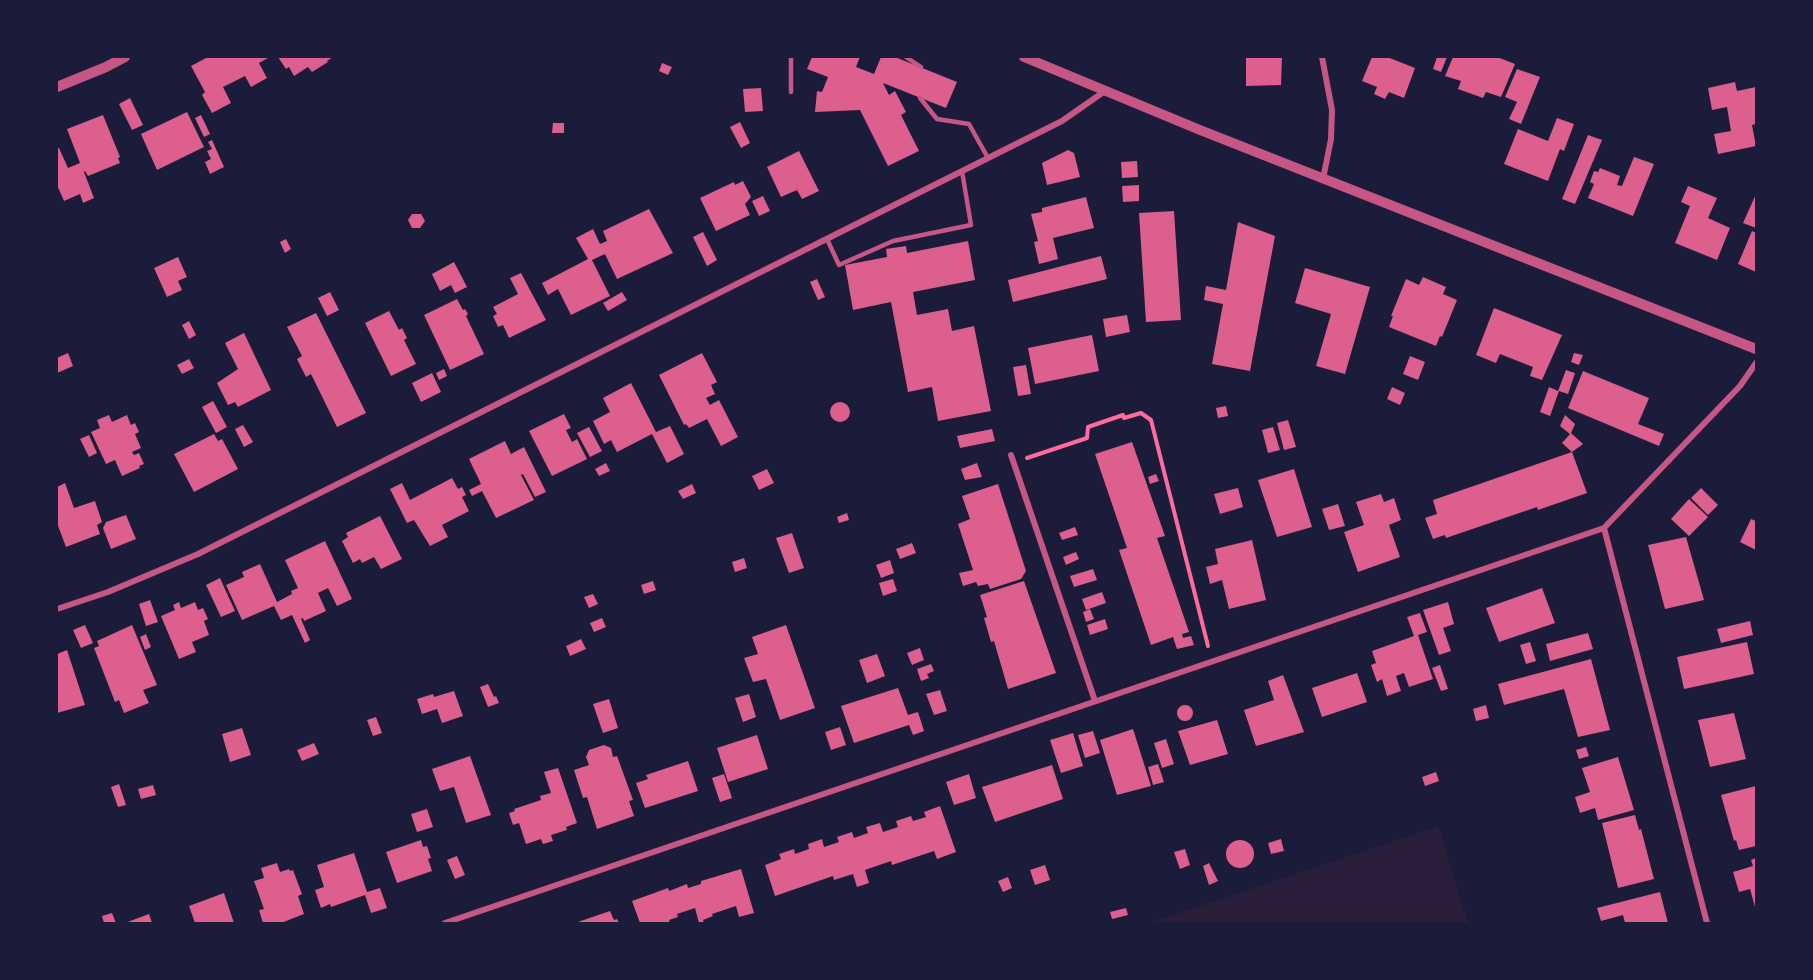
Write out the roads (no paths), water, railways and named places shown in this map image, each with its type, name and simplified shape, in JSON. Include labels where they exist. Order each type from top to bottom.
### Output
[{"type":"street","points":[[57,87],[125,57]]},
{"type":"street","points":[[1024,57],[1323,179],[1756,349]]},
{"type":"street","points":[[1322,57],[1332,110],[1331,139],[1323,179]]},
{"type":"street","points":[[57,609],[108,592],[198,554],[1062,121],[1105,91]]},
{"type":"street","points":[[445,923],[1604,528],[1740,386],[1756,363]]},
{"type":"street","points":[[1011,455],[1095,701]]},
{"type":"street","points":[[1604,528],[1707,923]]},
{"type":"lane","points":[[791,57],[791,92]]},
{"type":"lane","points":[[906,57],[921,67]]},
{"type":"lane","points":[[920,98],[937,119],[969,124],[988,158]]},
{"type":"lane","points":[[827,239],[839,266],[893,241],[970,225],[962,171]]}]
